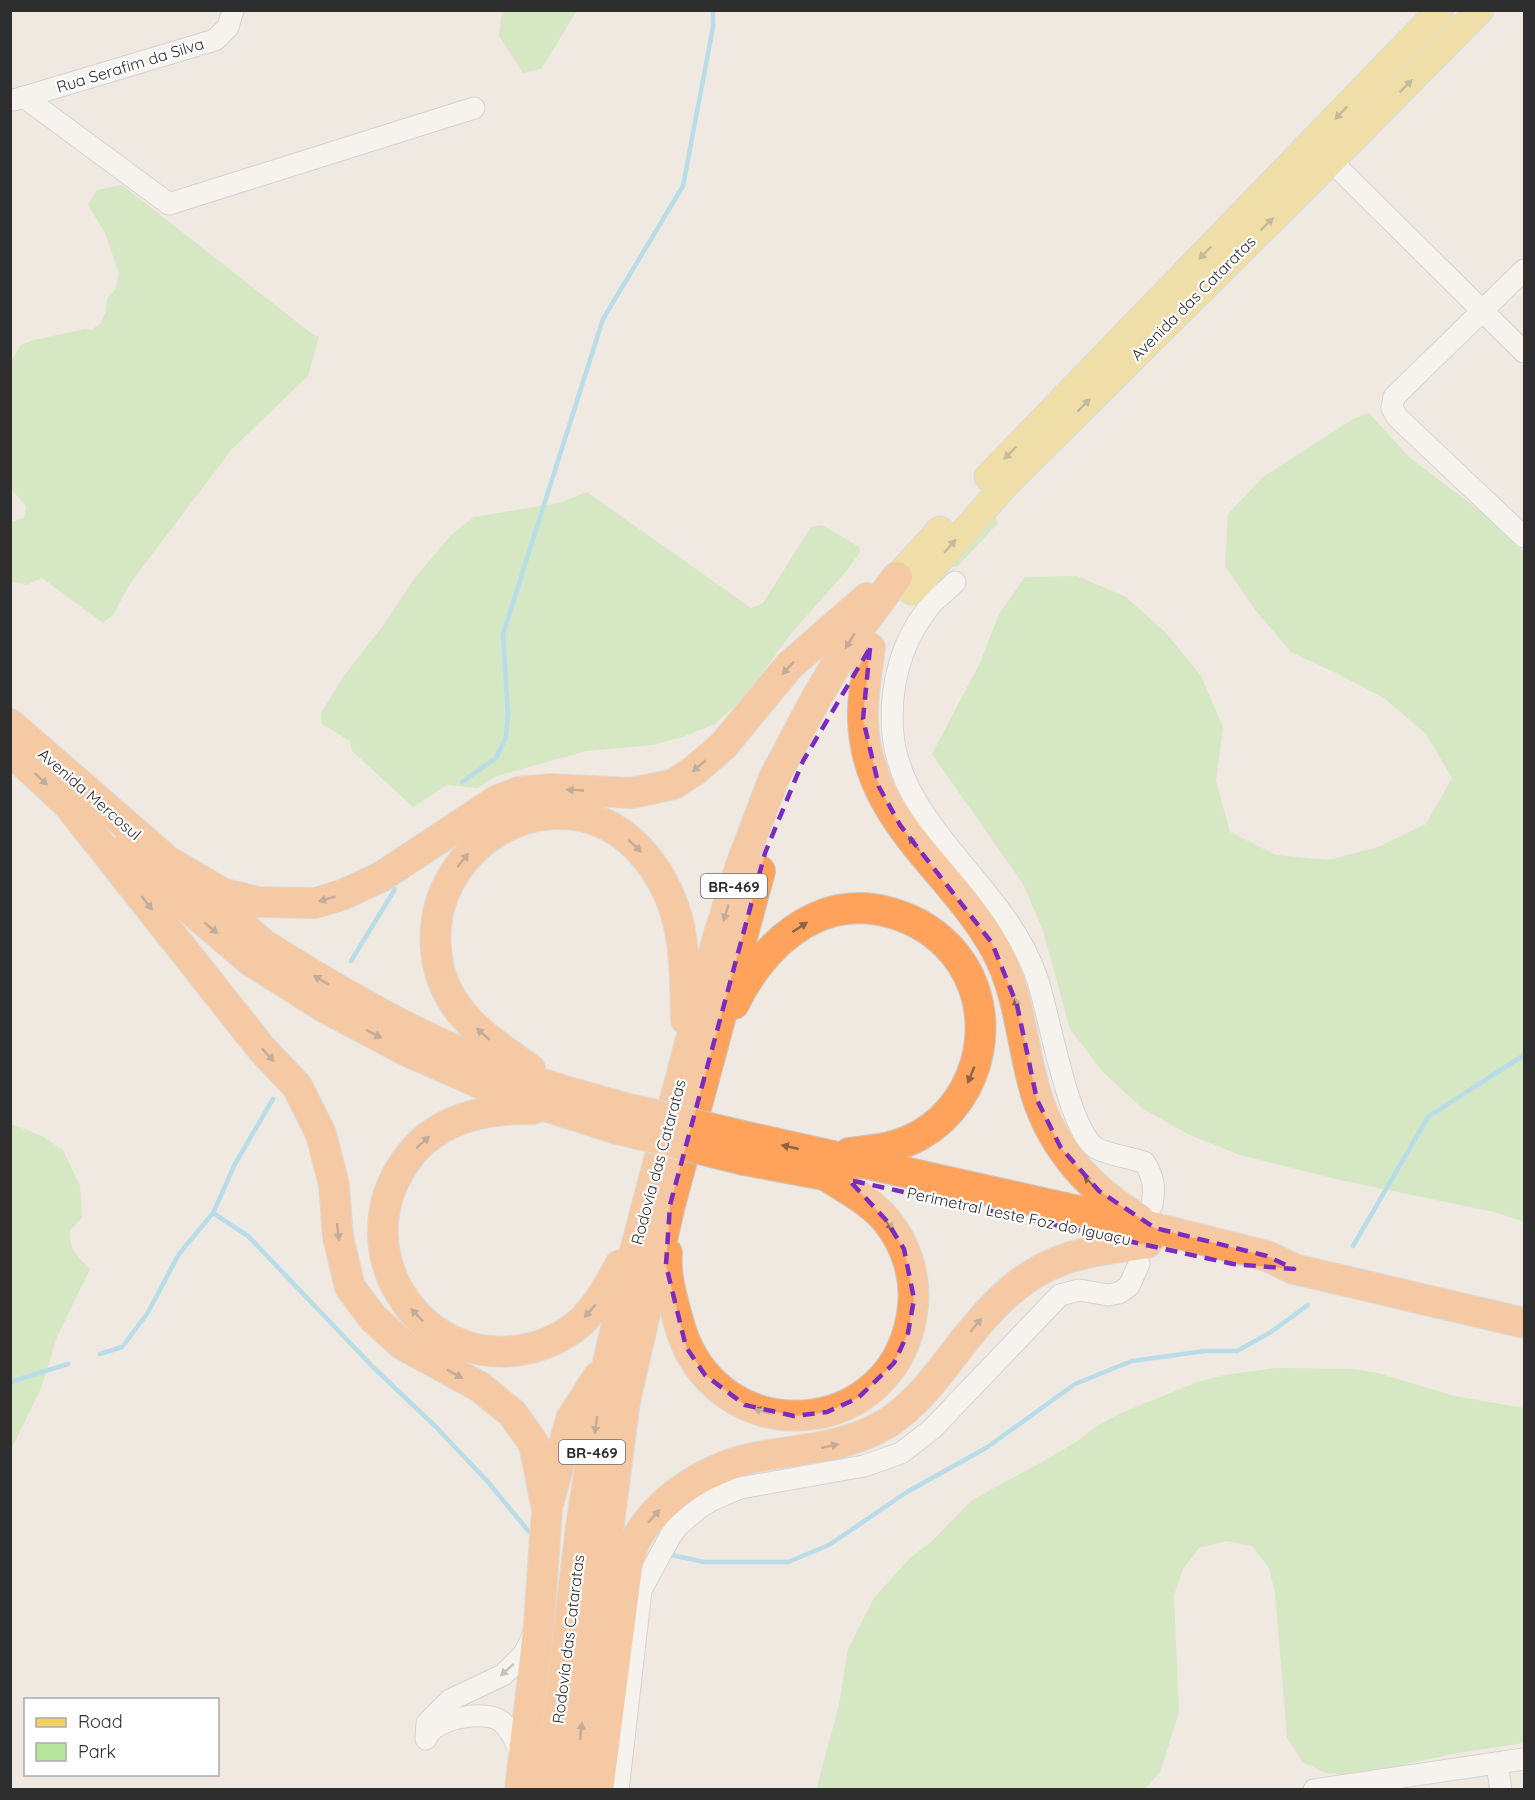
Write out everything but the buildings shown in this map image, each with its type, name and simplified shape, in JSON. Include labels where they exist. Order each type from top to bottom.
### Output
[{"type":"highway","name":"Rodovía das Cataratas","points":[[574,1790],[625,1401],[670,1205],[765,853],[803,761],[891,615],[904,584]]},
{"type":"highway","name":"Rodovía das Cataratas","points":[[550,1790],[580,1534],[600,1399],[641,1225],[718,937],[741,866],[774,778],[817,697],[854,635],[904,584]]},
{"type":"highway","points":[[171,863],[222,893],[258,902],[315,903],[342,895],[381,877],[496,801],[519,792],[551,789],[632,793],[674,784],[695,770],[723,746],[789,666],[857,604],[904,584]]},
{"type":"highway","points":[[598,1790],[627,1567],[634,1542],[648,1522],[694,1482],[728,1466],[762,1456],[841,1444],[878,1428],[916,1400],[993,1305],[1017,1285],[1041,1269],[1063,1260],[1148,1235],[1129,1213],[1099,1191],[1078,1171],[1061,1148],[1037,1100],[1017,1005],[997,953],[970,910],[913,843],[888,807],[873,771],[863,719],[870,648]]},
{"type":"highway","name":"Avenida Mercosul","points":[[10,724],[171,863]]},
{"type":"highway","name":"Avenida Mercosul","points":[[10,751],[71,808]]},
{"type":"highway","points":[[71,808],[251,962],[288,985],[362,1028],[443,1068],[498,1091],[562,1101]]},
{"type":"highway","points":[[71,808],[261,1048],[297,1086],[321,1134],[334,1185],[338,1237],[350,1287],[373,1318],[403,1345],[480,1387],[512,1413],[534,1444],[547,1509]]},
{"type":"highway","points":[[562,1101],[535,1072],[482,1035],[459,1010],[450,996],[438,966],[437,916],[447,885],[464,858],[476,846],[495,832],[516,822],[531,817],[562,815],[593,820],[608,825],[633,843],[653,866],[669,894],[679,925],[685,972],[687,1052]]},
{"type":"highway","points":[[171,863],[263,944],[335,988],[416,1032],[506,1072],[562,1101]]},
{"type":"highway","points":[[704,1079],[742,988],[761,961],[795,930],[819,916],[849,909],[887,912],[922,926],[955,955],[967,974],[975,994],[979,1008],[979,1053],[969,1082],[954,1107],[931,1128],[918,1136],[890,1147],[827,1165]]},
{"type":"highway","points":[[562,1101],[520,1109],[473,1114],[431,1134],[409,1156],[392,1183],[385,1205],[382,1228],[386,1260],[405,1302],[426,1324],[446,1337],[467,1346],[482,1350],[512,1351],[542,1345],[570,1331],[602,1298],[641,1225]]},
{"type":"highway","name":"Perimetral Leste Foz do Iguaçu","points":[[562,1101],[620,1118],[748,1149],[1148,1235],[1267,1256],[1294,1269],[1524,1323]]},
{"type":"highway","points":[[670,1205],[666,1265],[681,1331],[695,1362],[717,1387],[745,1405],[777,1415],[810,1415],[835,1409],[858,1398],[894,1363],[905,1340],[914,1299],[910,1266],[896,1234],[875,1208],[827,1165]]},
{"type":"highway","points":[[520,1790],[539,1623],[547,1509],[571,1419],[608,1362]]},
{"type":"main road","name":"Avenida das Cataratas","points":[[904,584],[1000,464],[1440,10]]},
{"type":"main road","name":"Avenida das Cataratas","points":[[904,584],[1480,10]]},
{"type":"street","name":"Rua Serafim da Silva","points":[[17,99],[215,40],[228,27],[233,10]]},
{"type":"street","points":[[17,99],[169,204],[474,108]]},
{"type":"street","points":[[1331,161],[1524,352]]},
{"type":"street","points":[[1524,270],[1394,397],[1392,408],[1397,417],[1524,537]]},
{"type":"street","points":[[618,1790],[641,1590],[671,1535],[679,1525],[712,1500],[740,1488],[864,1466],[901,1453],[932,1429],[1060,1295],[1086,1290],[1108,1296],[1119,1293],[1129,1286],[1148,1235],[1155,1187],[1150,1172],[1144,1162],[1096,1148],[1078,1125],[1048,1022],[1044,999],[1028,955],[1007,920],[919,807],[904,776],[898,756],[893,736],[893,692],[901,659],[916,625],[927,609],[955,582]]},
{"type":"street","points":[[523,1759],[511,1732],[500,1720],[487,1715],[447,1721],[430,1731],[426,1738],[427,1723],[450,1700],[503,1675],[524,1654],[539,1623]]},
{"type":"street","points":[[1314,1790],[1524,1759]]},
{"type":"street","points":[[1497,1764],[1501,1790]]},
{"type":"highlighted area","points":[[870,648],[863,719],[879,787],[900,825],[992,943],[1017,1005],[1037,1100],[1061,1148],[1099,1191],[1155,1228],[1267,1256],[1294,1269],[1233,1264],[849,1180],[886,1220],[904,1249],[914,1299],[908,1333],[894,1363],[858,1398],[827,1412],[794,1416],[745,1405],[705,1375],[686,1347],[666,1265],[670,1205],[765,853],[803,761]]},
{"type":"green space","points":[[502,10],[577,11],[541,69],[523,73],[499,36]]},
{"type":"green space","points":[[122,185],[319,337],[308,376],[232,449],[131,582],[113,615],[103,623],[42,578],[26,585],[11,582],[11,522],[24,518],[26,506],[11,489],[10,363],[21,345],[85,329],[91,330],[100,324],[106,311],[107,298],[115,290],[119,273],[104,231],[88,205],[97,190]]},
{"type":"green space","points":[[1369,413],[1409,457],[1493,521],[1524,552],[1524,1222],[1494,1212],[1340,1180],[1240,1155],[1190,1135],[1143,1109],[1103,1072],[1070,1029],[1043,931],[1023,884],[932,754],[980,663],[999,614],[1025,577],[1077,576],[1126,597],[1166,633],[1201,676],[1223,727],[1216,781],[1230,832],[1276,855],[1328,860],[1378,847],[1426,824],[1452,778],[1426,734],[1384,698],[1291,652],[1256,611],[1225,566],[1228,514],[1263,477],[1353,419]]},
{"type":"green space","points":[[587,492],[751,608],[763,603],[811,527],[822,525],[859,547],[860,552],[848,569],[789,636],[745,697],[715,724],[653,745],[586,751],[494,777],[478,788],[447,785],[413,807],[352,751],[350,741],[322,724],[321,713],[343,677],[382,627],[414,579],[451,535],[474,517],[559,503]]},
{"type":"green space","points":[[995,515],[998,523],[957,567],[950,566]]},
{"type":"green space","points":[[11,1124],[42,1136],[63,1150],[80,1186],[82,1218],[70,1230],[70,1242],[77,1256],[90,1269],[57,1337],[41,1388],[11,1450]]},
{"type":"green space","points":[[1276,1368],[1352,1369],[1378,1373],[1454,1396],[1524,1408],[1524,1743],[1458,1753],[1354,1775],[1326,1773],[1302,1762],[1287,1737],[1275,1593],[1269,1568],[1252,1546],[1226,1541],[1199,1548],[1183,1569],[1174,1595],[1179,1713],[1160,1772],[1145,1789],[816,1790],[839,1705],[848,1649],[874,1598],[909,1559],[932,1541],[972,1500],[1051,1457],[1121,1413],[1198,1382],[1224,1375]]},
{"type":"waterway","points":[[462,782],[496,758],[506,737],[508,713],[503,634],[603,319],[683,186],[713,27],[713,10]]},
{"type":"waterway","points":[[351,961],[395,889]]},
{"type":"waterway","points":[[1353,1246],[1428,1117],[1524,1055]]},
{"type":"waterway","points":[[100,1354],[122,1347],[147,1314],[179,1254],[213,1213],[235,1164],[273,1099]]},
{"type":"waterway","points":[[213,1213],[248,1236],[373,1367],[436,1427],[488,1482],[530,1533]]},
{"type":"waterway","points":[[667,1554],[704,1562],[788,1562],[829,1545],[907,1492],[986,1448],[1075,1384],[1132,1361],[1205,1351],[1237,1351],[1271,1332],[1308,1305]]},
{"type":"waterway","points":[[10,1382],[68,1364]]}]
